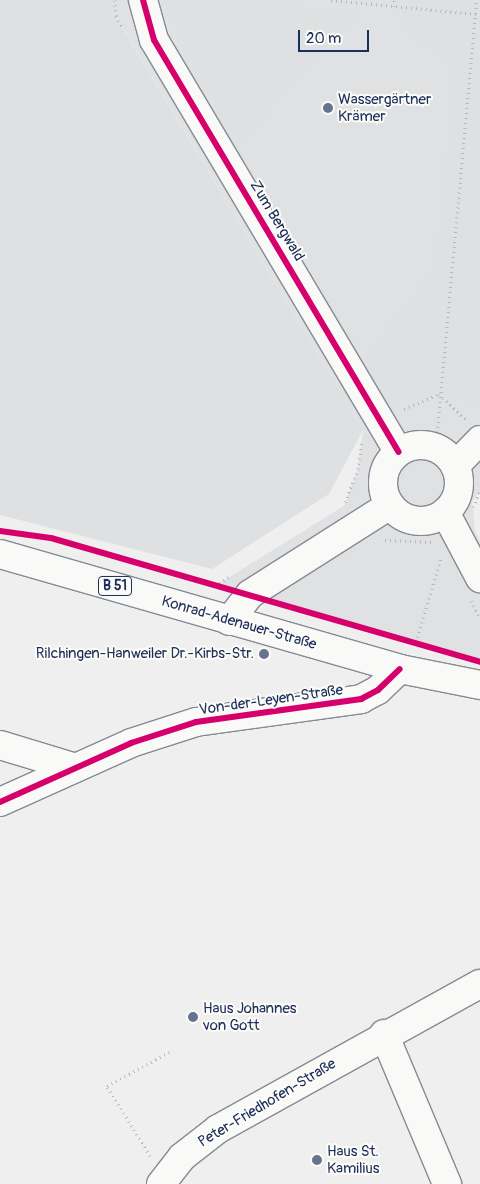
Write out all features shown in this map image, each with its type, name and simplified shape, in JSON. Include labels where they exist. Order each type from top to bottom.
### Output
[{"type":"street","name":"Zum Bergwald","points":[[143,0],[154,40],[399,452]]},
{"type":"street","points":[[446,457],[476,433]]},
{"type":"street","points":[[417,445],[446,457],[459,486],[457,496],[445,512],[431,520],[416,520],[402,516],[390,505],[383,483],[388,466],[399,452],[417,445]]},
{"type":"street","points":[[229,621],[250,594],[390,505]]},
{"type":"street","points":[[445,512],[480,578]]},
{"type":"street","name":"Konrad-Adenauer-Straße","points":[[0,554],[400,669],[480,685]]},
{"type":"street","name":"Von-der-Leyen-Straße","points":[[0,802],[131,744],[196,722],[361,699],[378,690],[400,669]]},
{"type":"street","points":[[0,745],[76,768]]},
{"type":"street","name":"Peter-Friedhofen-Straße","points":[[162,1181],[182,1157],[218,1129],[384,1034],[480,984]]},
{"type":"street","points":[[384,1034],[447,1184]]},
{"type":"path","points":[[331,0],[476,14]]},
{"type":"path","points":[[394,0],[394,6]]},
{"type":"path","points":[[446,457],[439,394],[477,0]]},
{"type":"path","points":[[396,412],[439,394]]},
{"type":"path","points":[[439,394],[476,433]]},
{"type":"path","points":[[344,506],[358,468],[364,430]]},
{"type":"path","points":[[377,542],[393,539],[415,543],[439,542]]},
{"type":"path","points":[[416,642],[444,550]]},
{"type":"path","points":[[215,586],[231,576]]},
{"type":"path","points":[[162,1181],[107,1086],[173,1050]]},
{"type":"shaded area","points":[[0,0],[115,0],[116,17],[363,430],[329,494],[212,569],[0,515]]},
{"type":"shaded area","points":[[115,0],[480,0],[480,491],[472,502],[475,531],[480,541],[480,662],[215,586],[344,506],[358,469],[363,430],[116,16]]},
{"type":"shaded area","points":[[164,0],[239,0],[360,13],[235,148]]},
{"type":"shaded area","points":[[404,0],[480,0],[480,408],[450,396],[427,393],[408,398],[387,409],[361,363],[435,267],[455,69],[401,25]]},
{"type":"cycle path","points":[[143,0],[154,40],[399,452]]},
{"type":"cycle path","points":[[0,531],[51,538],[480,662]]},
{"type":"cycle path","points":[[0,802],[131,743],[196,722],[361,699],[378,690],[400,669]]},
{"type":"place","name":"Wassergärtner Krämer","points":[[328,108]]},
{"type":"place","name":"Rilchingen-Hanweiler Dr.-Kirbs-Str.","points":[[264,654]]},
{"type":"place","name":"Haus Johannes von Gott","points":[[193,1017]]},
{"type":"place","name":"Haus St. Kamilius","points":[[317,1160]]}]
